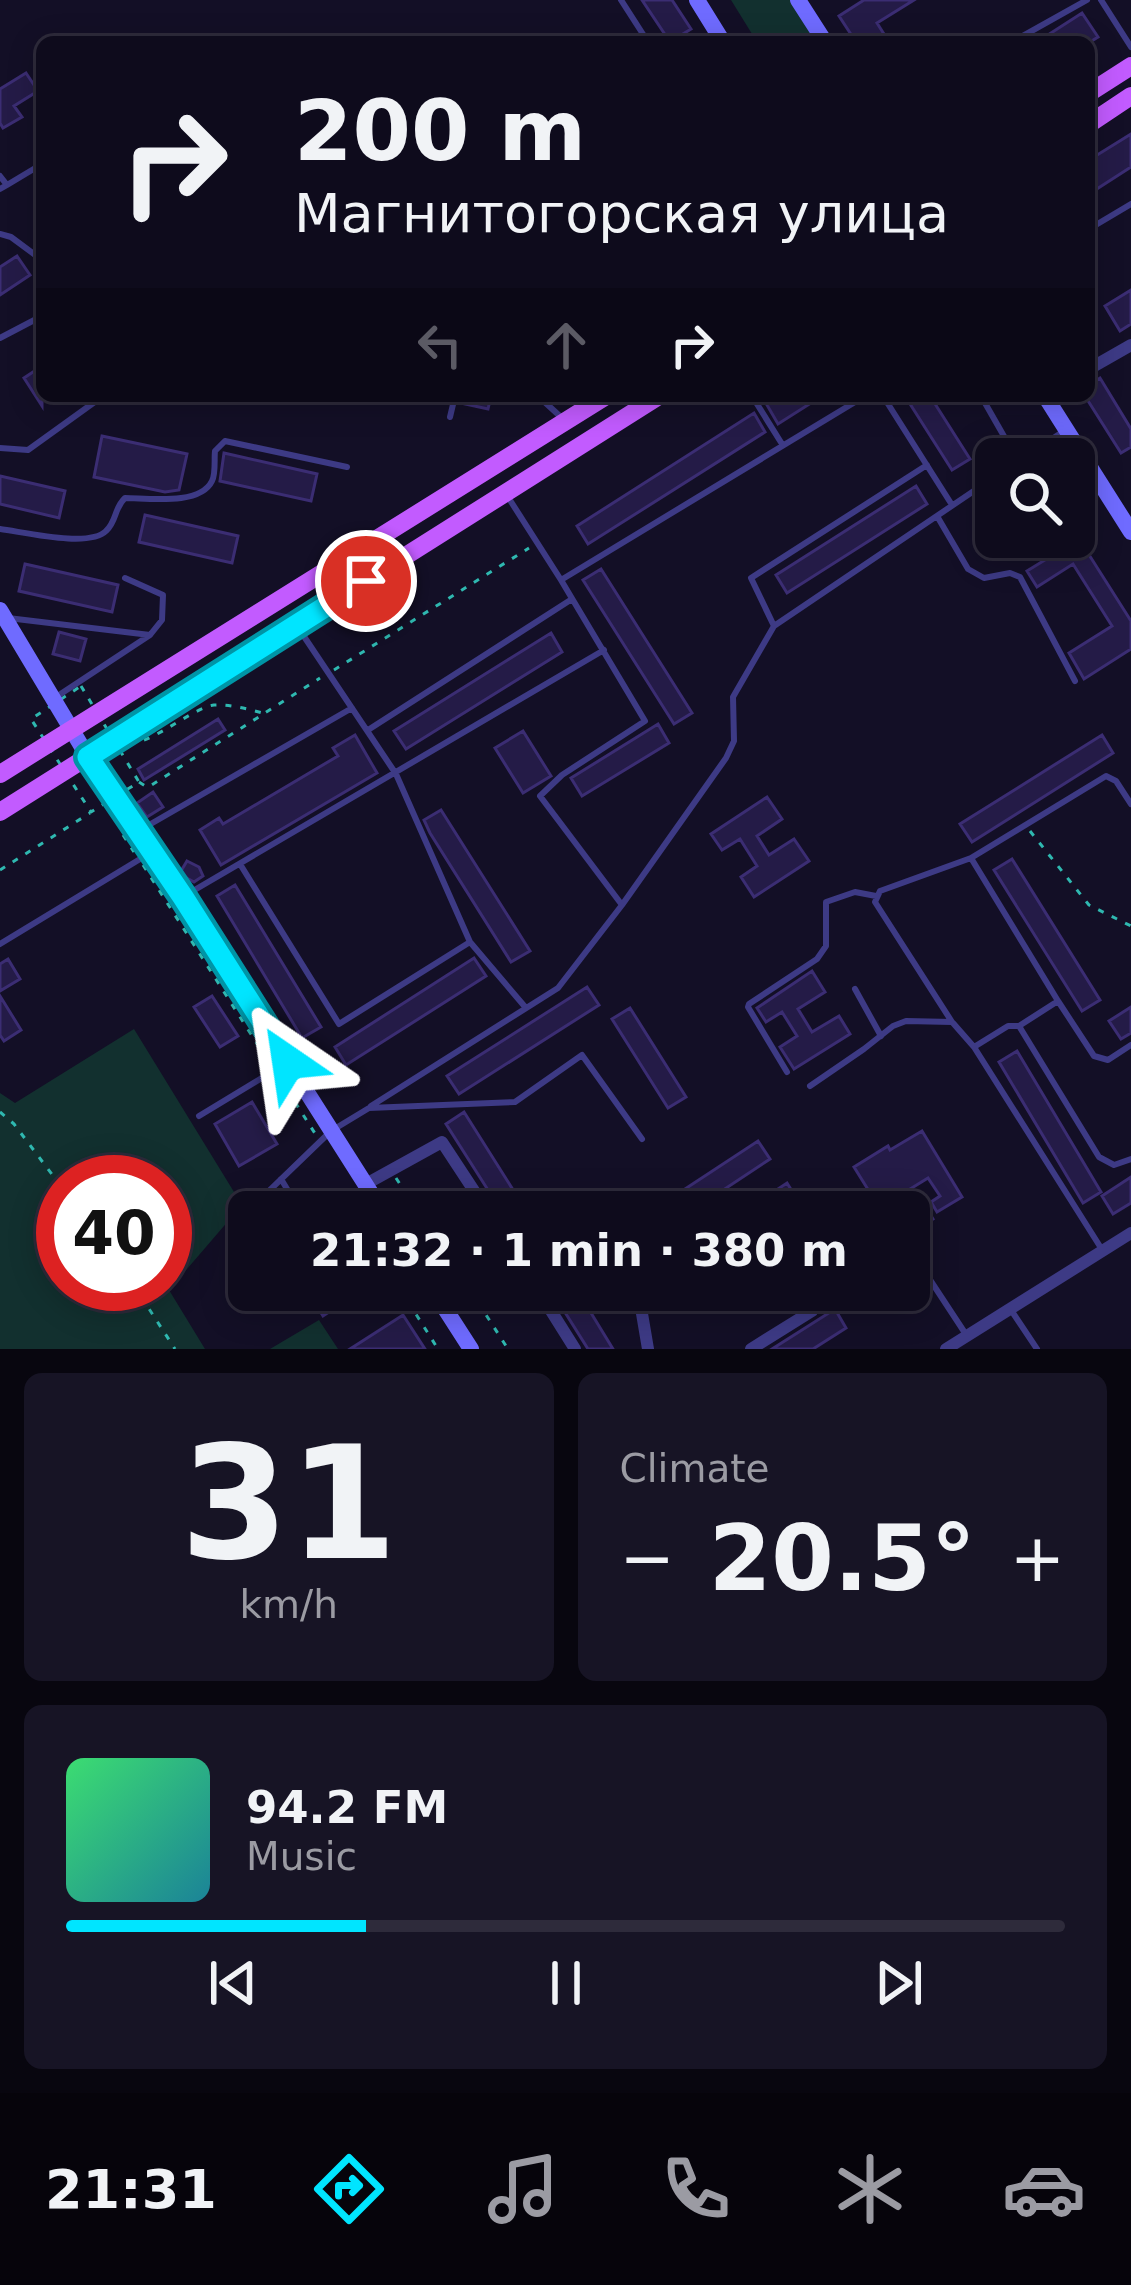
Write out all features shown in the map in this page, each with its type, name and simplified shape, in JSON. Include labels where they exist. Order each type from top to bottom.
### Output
[{"type":"main road","points":[[1095,89],[1131,65]]},
{"type":"main road","points":[[1095,120],[1131,96]]},
{"type":"main road","points":[[0,774],[596,402]]},
{"type":"main road","points":[[0,812],[650,402]]},
{"type":"street","points":[[697,0],[714,36]]},
{"type":"street","points":[[798,0],[820,36]]},
{"type":"street","points":[[1095,366],[1131,345]]},
{"type":"street","points":[[1049,402],[1131,532]]},
{"type":"street","points":[[2,614],[138,831],[146,856],[183,897],[281,1066],[326,1136],[370,1191]]},
{"type":"street","points":[[365,1184],[442,1142],[474,1191]]},
{"type":"street","points":[[946,1349],[1131,1233]]},
{"type":"street","points":[[447,1311],[471,1349]]},
{"type":"street","points":[[551,1311],[575,1349]]},
{"type":"street","points":[[642,1311],[648,1349]]},
{"type":"street","points":[[751,1349],[812,1311]]},
{"type":"lane","points":[[621,0],[644,36]]},
{"type":"lane","points":[[1023,36],[1087,0]]},
{"type":"lane","points":[[1101,0],[1131,47]]},
{"type":"lane","points":[[0,176],[3,187],[36,168]]},
{"type":"lane","points":[[1095,225],[1131,204]]},
{"type":"lane","points":[[0,234],[36,256]]},
{"type":"lane","points":[[0,338],[36,319]]},
{"type":"lane","points":[[0,448],[28,450],[96,402]]},
{"type":"lane","points":[[450,417],[454,402]]},
{"type":"lane","points":[[545,402],[566,421]]},
{"type":"lane","points":[[756,402],[782,444]]},
{"type":"lane","points":[[561,580],[856,402]]},
{"type":"lane","points":[[887,402],[952,505]]},
{"type":"lane","points":[[985,402],[1007,438]]},
{"type":"lane","points":[[1054,438],[1067,430]]},
{"type":"lane","points":[[0,529],[86,540],[104,534],[115,518],[116,506],[125,498],[177,500],[208,488],[213,480],[214,451],[225,441],[347,466]]},
{"type":"lane","points":[[774,626],[751,578],[927,465]]},
{"type":"lane","points":[[269,1191],[326,1136],[558,988],[726,758],[734,741],[733,698],[774,626],[975,490]]},
{"type":"lane","points":[[506,493],[646,721],[562,775],[540,796],[622,905]]},
{"type":"lane","points":[[937,516],[968,569],[984,578],[1010,573],[1020,577],[1075,681]]},
{"type":"lane","points":[[52,699],[150,634],[162,620],[163,595],[125,578]]},
{"type":"lane","points":[[367,731],[572,599]]},
{"type":"lane","points":[[2,614],[150,634]]},
{"type":"lane","points":[[297,625],[396,774],[470,942],[526,1008]]},
{"type":"lane","points":[[183,897],[604,650]]},
{"type":"lane","points":[[138,831],[352,708]]},
{"type":"lane","points":[[1102,1250],[974,1047],[952,1022],[875,902],[880,891],[970,858],[1106,776],[1116,781],[1131,804]]},
{"type":"lane","points":[[0,944],[146,856]]},
{"type":"lane","points":[[970,858],[1094,1056],[1108,1060],[1131,1045]]},
{"type":"lane","points":[[240,864],[339,1024],[470,942]]},
{"type":"lane","points":[[788,1072],[748,1004],[817,958],[826,946],[826,902],[854,892],[876,896]]},
{"type":"lane","points":[[855,989],[881,1036]]},
{"type":"lane","points":[[974,1047],[1058,1001]]},
{"type":"lane","points":[[810,1086],[893,1026],[906,1021],[952,1022]]},
{"type":"lane","points":[[1018,1026],[1099,1157],[1114,1165],[1131,1159]]},
{"type":"lane","points":[[369,1108],[515,1102],[582,1054],[641,1139]]},
{"type":"lane","points":[[199,1116],[281,1066]]},
{"type":"lane","points":[[281,1179],[288,1191]]},
{"type":"lane","points":[[930,1280],[967,1336]]},
{"type":"lane","points":[[1011,1310],[1036,1349]]},
{"type":"path","points":[[140,782],[150,786],[538,543]]},
{"type":"path","points":[[138,742],[208,706],[265,713]]},
{"type":"path","points":[[0,870],[91,812]]},
{"type":"path","points":[[115,824],[146,856],[326,1136]]},
{"type":"path","points":[[1026,826],[1089,905],[1131,926]]},
{"type":"path","points":[[0,1112],[37,1155]]},
{"type":"path","points":[[391,1170],[404,1191]]},
{"type":"path","points":[[151,1311],[176,1349]]},
{"type":"path","points":[[414,1311],[439,1349]]},
{"type":"path","points":[[484,1311],[508,1349]]},
{"type":"green space","points":[[731,0],[797,0],[819,36],[753,36]]},
{"type":"green space","points":[[134,1029],[233,1191],[228,1191],[228,1221],[192,1263],[192,1155],[36,1155],[36,1311],[182,1311],[205,1349],[0,1349],[0,1093],[15,1103]]},
{"type":"green space","points":[[319,1320],[338,1349],[270,1349]]},
{"type":"building","points":[[642,0],[672,0],[691,29],[680,36],[666,36]]},
{"type":"building","points":[[864,0],[914,0],[877,23],[885,36],[852,36],[839,16]]},
{"type":"building","points":[[1082,13],[1098,37],[1095,39],[1046,36]]},
{"type":"building","points":[[26,73],[36,88],[14,106],[22,117],[3,128],[0,123],[0,89]]},
{"type":"building","points":[[1131,134],[1131,167],[1095,190],[1095,156]]},
{"type":"building","points":[[17,256],[30,275],[0,295],[0,267]]},
{"type":"building","points":[[1131,290],[1131,324],[1120,331],[1105,306]]},
{"type":"building","points":[[36,370],[36,397],[24,378]]},
{"type":"building","points":[[1100,378],[1131,429],[1131,447],[1121,453],[1089,402],[1095,402],[1095,381]]},
{"type":"building","points":[[461,402],[490,402],[488,409]]},
{"type":"building","points":[[772,402],[813,402],[778,424],[767,405]]},
{"type":"building","points":[[909,402],[934,402],[970,459],[952,470]]},
{"type":"building","points":[[754,413],[765,432],[588,544],[577,526]]},
{"type":"building","points":[[102,436],[187,454],[179,490],[165,492],[94,477]]},
{"type":"building","points":[[224,453],[317,474],[311,501],[220,481]]},
{"type":"building","points":[[0,476],[65,491],[59,518],[0,504]]},
{"type":"building","points":[[916,486],[927,504],[787,593],[776,575]]},
{"type":"building","points":[[145,515],[238,536],[232,563],[139,542]]},
{"type":"building","points":[[1048,558],[1091,558],[1131,621],[1131,649],[1084,679],[1069,653],[1112,626],[1073,564],[1037,587],[1027,571]]},
{"type":"building","points":[[25,564],[118,585],[112,612],[19,591]]},
{"type":"building","points":[[601,569],[692,713],[674,724],[583,580]]},
{"type":"building","points":[[59,632],[86,639],[80,661],[53,654]]},
{"type":"building","points":[[551,633],[562,652],[406,749],[394,731]]},
{"type":"building","points":[[218,719],[225,730],[144,780],[138,769]]},
{"type":"building","points":[[658,724],[669,743],[582,796],[571,778]]},
{"type":"building","points":[[523,731],[551,776],[523,793],[495,748]]},
{"type":"building","points":[[355,735],[377,773],[221,865],[200,830],[219,818],[223,824],[338,756],[333,748]]},
{"type":"building","points":[[1102,735],[1113,753],[972,842],[960,824]]},
{"type":"building","points":[[153,792],[163,807],[147,817],[137,803]]},
{"type":"building","points":[[767,797],[782,819],[757,836],[769,855],[794,839],[809,861],[754,897],[741,877],[757,866],[740,839],[722,850],[711,834]]},
{"type":"building","points":[[441,810],[530,951],[511,962],[424,820]]},
{"type":"building","points":[[1012,859],[1100,1000],[1082,1011],[994,870]]},
{"type":"building","points":[[187,861],[199,867],[203,876],[194,882],[181,871]]},
{"type":"building","points":[[235,885],[321,1027],[302,1038],[217,896]]},
{"type":"building","points":[[474,958],[486,976],[346,1065],[335,1047]]},
{"type":"building","points":[[8,959],[20,979],[0,991],[0,964]]},
{"type":"building","points":[[812,971],[825,992],[798,1009],[812,1032],[839,1016],[850,1034],[794,1069],[780,1047],[797,1036],[782,1012],[766,1022],[757,1008]]},
{"type":"building","points":[[587,987],[599,1005],[459,1094],[447,1076]]},
{"type":"building","points":[[0,996],[21,1030],[4,1041],[0,1035]]},
{"type":"building","points":[[212,996],[238,1036],[220,1047],[194,1007]]},
{"type":"building","points":[[1131,1007],[1131,1033],[1121,1039],[1109,1021]]},
{"type":"building","points":[[630,1008],[686,1097],[668,1108],[612,1019]]},
{"type":"building","points":[[1017,1051],[1101,1192],[1083,1203],[999,1062]]},
{"type":"building","points":[[252,1102],[277,1144],[239,1166],[215,1124]]},
{"type":"building","points":[[464,1112],[514,1191],[489,1191],[446,1124]]},
{"type":"building","points":[[922,1131],[962,1197],[937,1212],[931,1202],[940,1196],[928,1178],[907,1191],[869,1191],[854,1167],[888,1146],[890,1150]]},
{"type":"building","points":[[758,1141],[770,1159],[722,1191],[682,1191]]},
{"type":"building","points":[[1131,1177],[1131,1203],[1113,1214],[1102,1196]]},
{"type":"building","points":[[564,1311],[590,1311],[613,1349],[588,1349]]},
{"type":"building","points":[[832,1311],[846,1328],[813,1349],[772,1349]]},
{"type":"building","points":[[403,1315],[425,1349],[350,1349]]},
{"type":"route","points":[[288,1062],[88,757],[366,581]]}]
